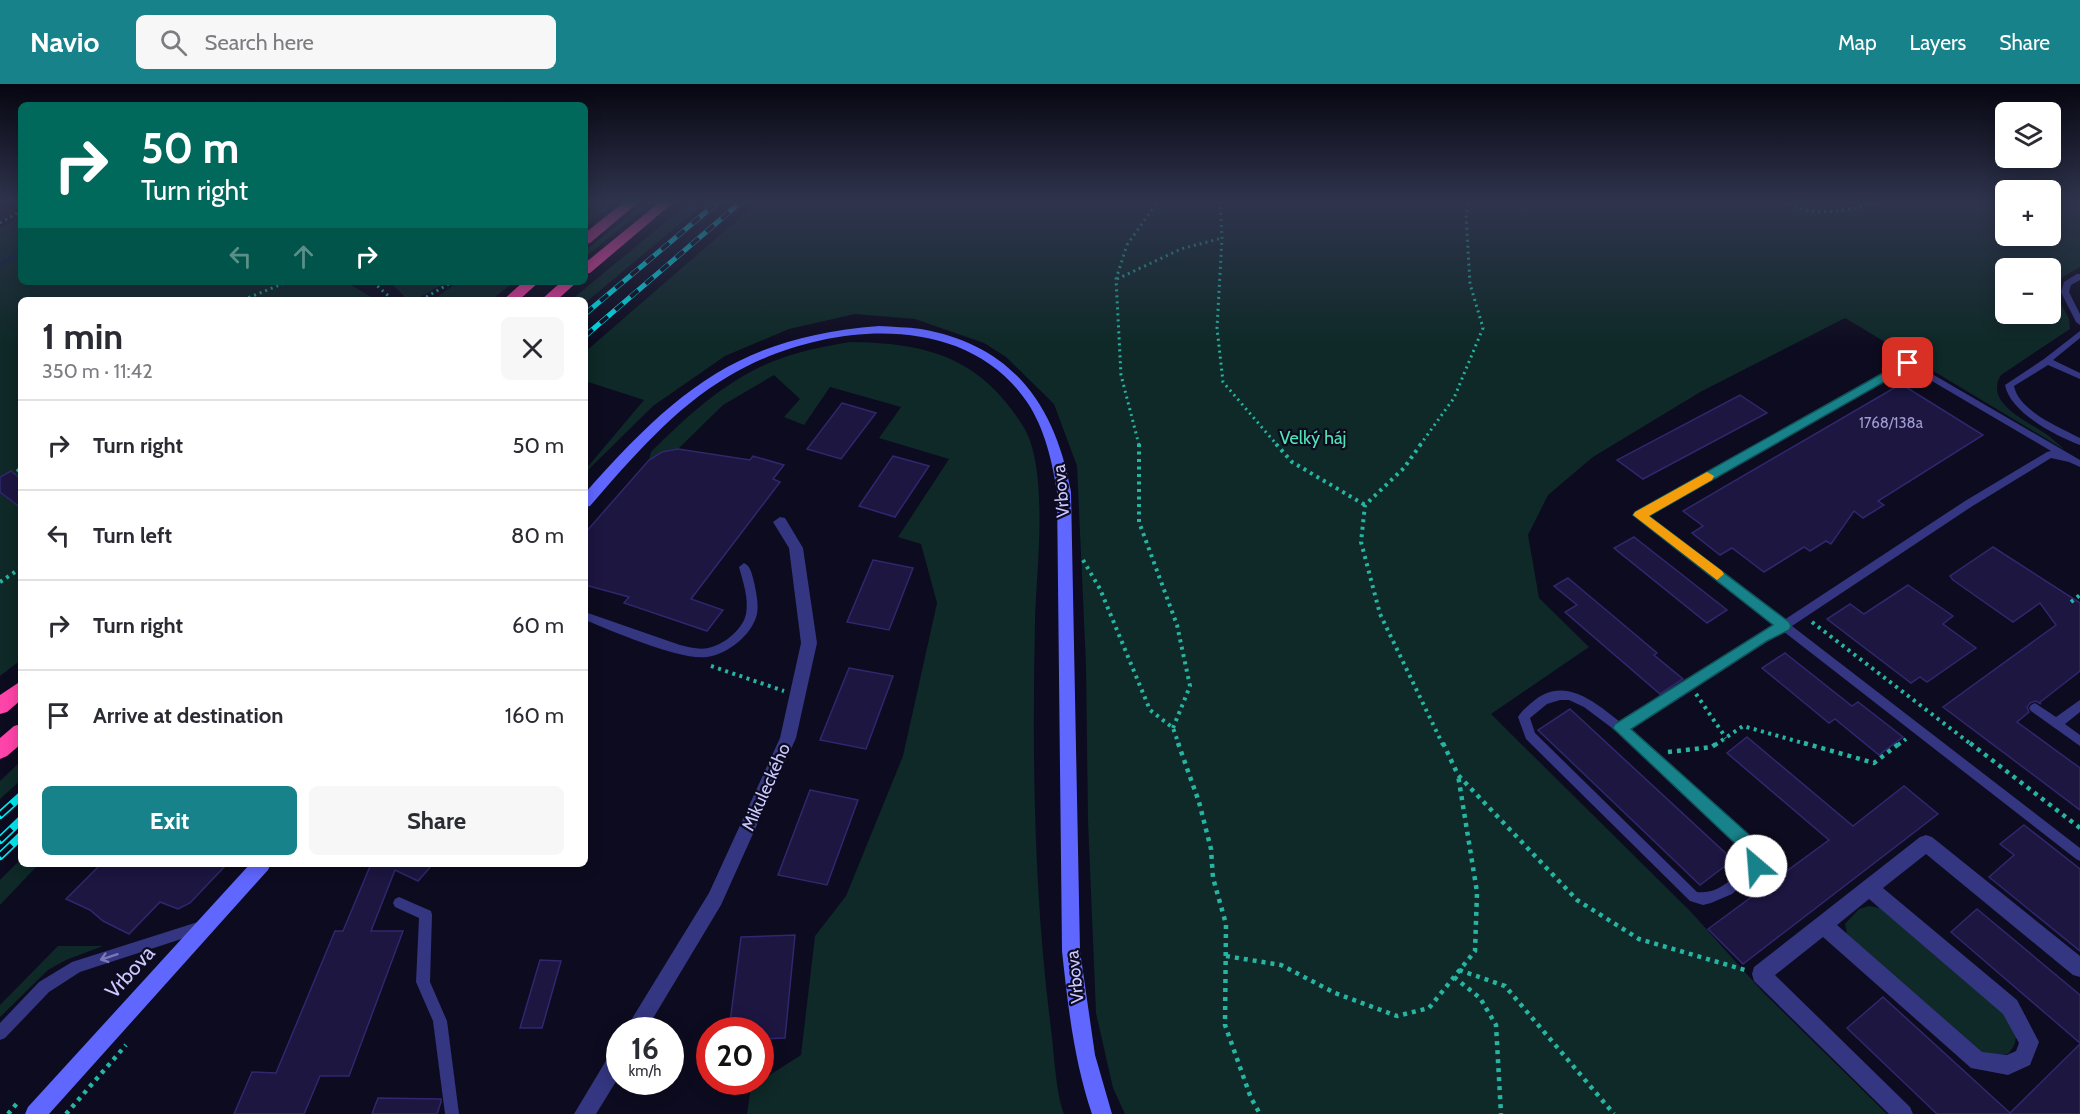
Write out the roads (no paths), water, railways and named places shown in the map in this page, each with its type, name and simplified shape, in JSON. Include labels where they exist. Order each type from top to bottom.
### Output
[{"type":"highway","points":[[588,268],[610,249]]},
{"type":"highway","points":[[514,297],[528,285]]},
{"type":"highway","points":[[552,297],[566,285]]},
{"type":"highway","points":[[0,706],[18,691]]},
{"type":"highway","points":[[0,750],[18,735]]},
{"type":"main road","name":"Vrbova","points":[[588,499],[657,424],[691,396],[725,372],[760,354],[794,341],[834,332],[865,330],[920,333],[972,349],[1000,365],[1023,387],[1039,410],[1050,434],[1058,458],[1064,492],[1071,951],[1080,1021],[1094,1092],[1102,1114]]},
{"type":"main road","name":"Vrbova","points":[[35,1114],[259,867]]},
{"type":"street","name":"Mikuleckého","points":[[643,1017],[715,898],[788,738],[809,643],[796,548],[780,522]]},
{"type":"street","points":[[1903,1114],[1761,974],[1926,843],[2080,968]]},
{"type":"street","points":[[1822,924],[1978,1061],[2008,1065],[2023,1058],[2029,1041],[2010,1007],[1868,887]]},
{"type":"street","points":[[584,1114],[606,1079]]},
{"type":"lane","points":[[2080,276],[2067,284],[2065,292],[2080,322]]},
{"type":"lane","points":[[2080,334],[2047,361],[2009,385],[2010,395],[2019,406],[2080,442]]},
{"type":"lane","points":[[2047,361],[2063,366],[2080,376]]},
{"type":"lane","points":[[2076,462],[1908,363],[1639,515],[2080,855]]},
{"type":"lane","points":[[1620,728],[1802,615],[1968,504],[2050,454],[2076,462]]},
{"type":"lane","points":[[588,617],[683,650],[705,653],[727,645],[745,631],[751,616],[752,597],[744,567]]},
{"type":"lane","points":[[1560,696],[1582,699],[1620,728],[1749,846],[1757,856],[1756,866],[1715,898],[1705,901],[1694,897],[1530,736],[1524,717],[1549,697],[1560,696]]},
{"type":"lane","points":[[2056,724],[2080,705]]},
{"type":"lane","points":[[2035,708],[2080,741]]},
{"type":"lane","points":[[399,903],[426,915],[423,982],[440,1021],[452,1114]]},
{"type":"lane","points":[[0,1033],[44,987],[77,967],[204,926]]},
{"type":"waterway","points":[[0,264],[18,254]]},
{"type":"railway","points":[[588,311],[662,249]]},
{"type":"railway","points":[[588,333],[686,249]]},
{"type":"railway","points":[[0,815],[18,799]]},
{"type":"railway","points":[[0,840],[18,823]]},
{"type":"railway","points":[[0,856],[18,839]]},
{"type":"park label","name":"Velký háj","points":[[1313,438]]}]
